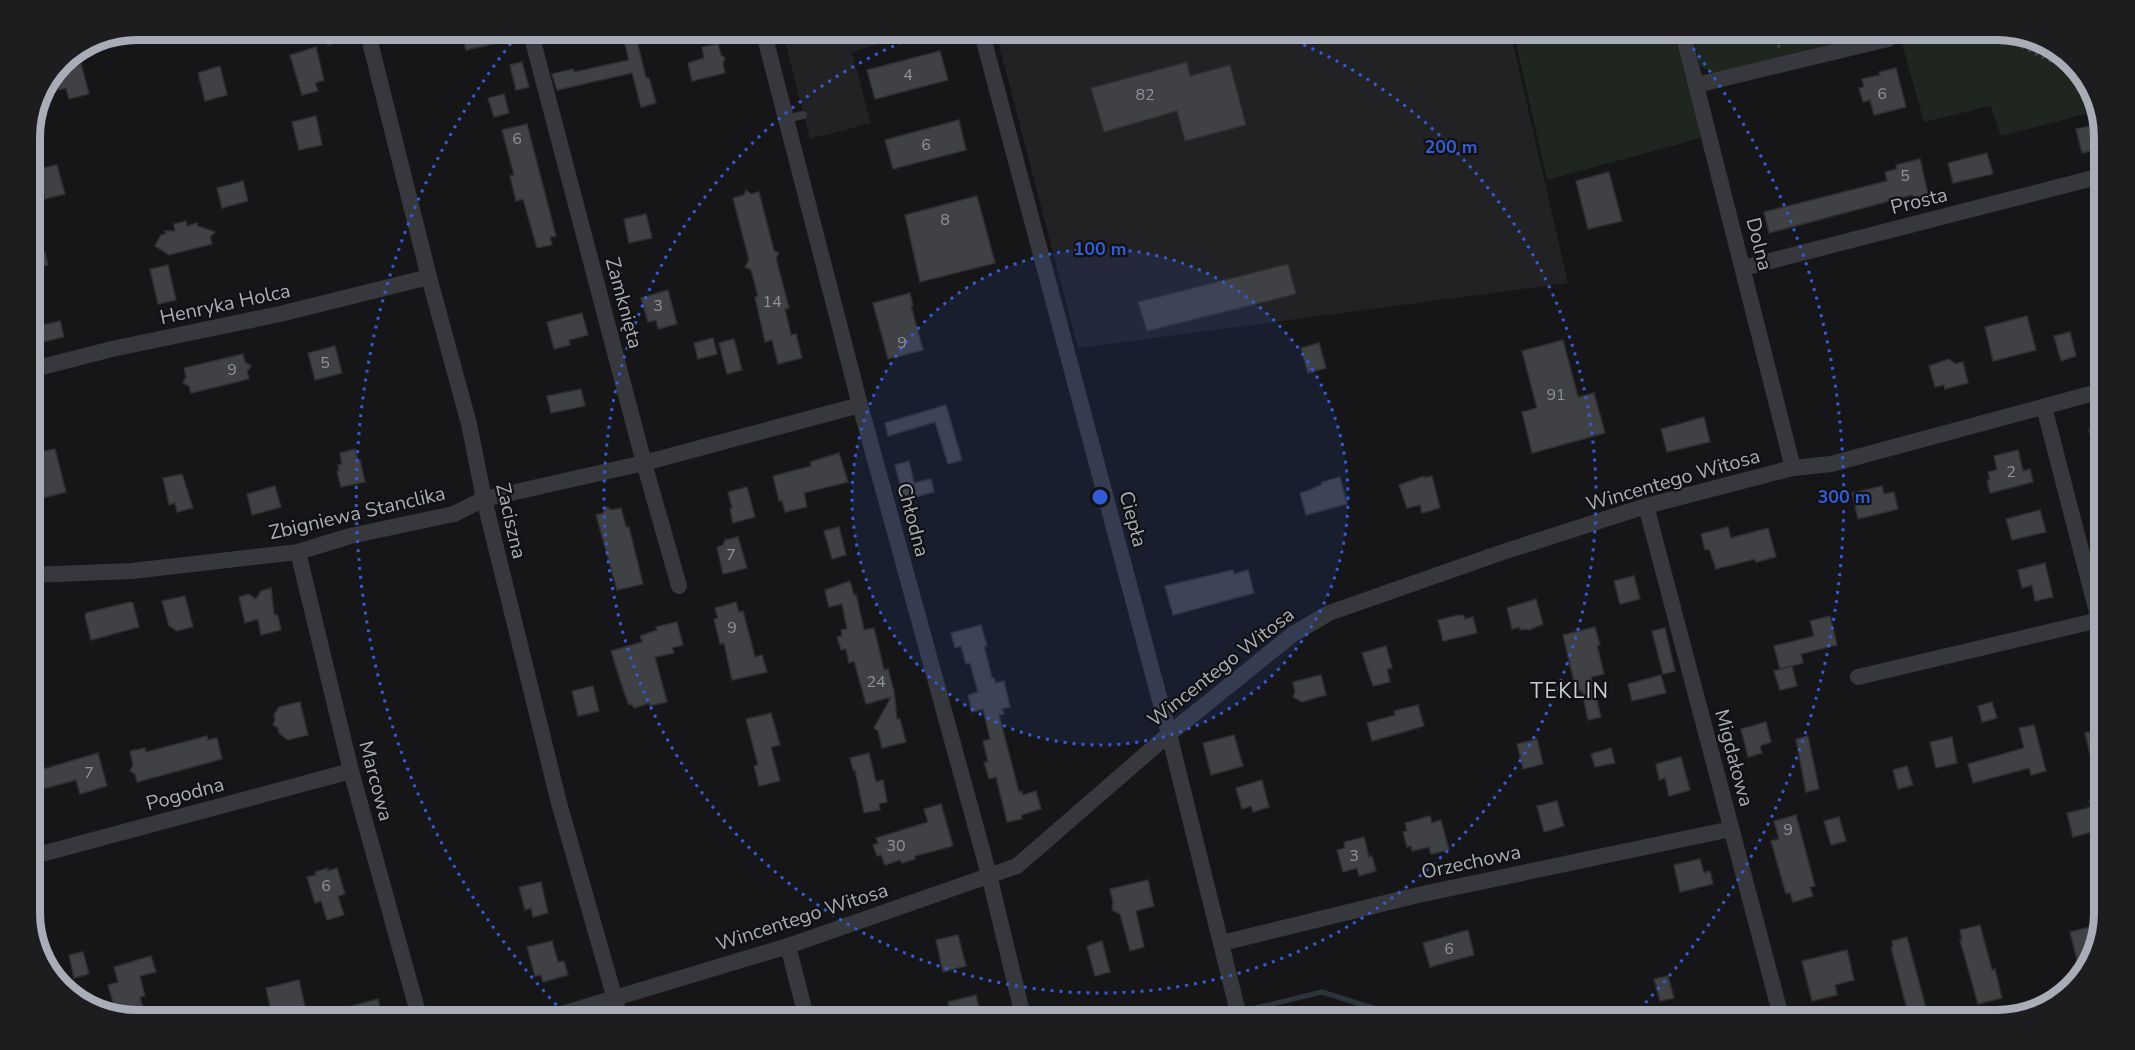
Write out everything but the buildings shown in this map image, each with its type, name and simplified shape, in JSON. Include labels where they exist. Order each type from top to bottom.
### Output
[{"type":"street","name":"Zaciszna","points":[[370,40],[429,277],[469,424],[484,499],[559,803],[618,1010]]},
{"type":"street","name":"Zamknięta","points":[[533,40],[644,463],[679,586]]},
{"type":"street","name":"Chłodna","points":[[766,40],[860,405],[989,875],[1022,1010]]},
{"type":"street","name":"Ciepła","points":[[984,40],[1169,734],[1238,1010]]},
{"type":"street","name":"Dolna","points":[[1684,40],[1793,468]]},
{"type":"street","points":[[1696,86],[1884,40]]},
{"type":"street","name":"Prosta","points":[[1743,267],[2094,178]]},
{"type":"street","name":"Henryka Holca","points":[[41,367],[112,349],[280,314],[429,277]]},
{"type":"street","name":"Wincentego Witosa","points":[[575,1010],[788,946],[1017,866],[1169,734],[1293,634],[1329,613],[1503,552],[1646,506],[1793,468],[1831,464],[2094,393]]},
{"type":"street","name":"Zbigniewa Stanclika","points":[[41,575],[132,571],[298,552],[350,536],[454,514],[484,499],[644,463],[860,405]]},
{"type":"street","points":[[2044,407],[2094,601]]},
{"type":"street","name":"Migdałowa","points":[[1646,506],[1779,1010]]},
{"type":"street","name":"Marcowa","points":[[298,552],[351,771],[417,1010]]},
{"type":"street","points":[[1858,677],[2094,621]]},
{"type":"street","name":"Pogodna","points":[[41,854],[351,771]]},
{"type":"street","name":"Orzechowa","points":[[1222,943],[1418,895],[1731,829]]},
{"type":"street","points":[[788,946],[804,1010]]},
{"type":"lane","points":[[786,119],[803,115]]},
{"type":"path","points":[[2010,41],[2064,68]]},
{"type":"shaded area","points":[[785,40],[893,40],[852,52],[871,123],[810,139]]},
{"type":"shaded area","points":[[998,40],[1512,40],[1568,283],[1078,348]]},
{"type":"shaded area","points":[[1515,40],[1676,40],[1701,138],[1547,180]]},
{"type":"shaded area","points":[[1694,40],[1848,40],[1717,75],[1700,66]]},
{"type":"shaded area","points":[[1901,40],[1998,40],[2023,44],[2040,50],[2070,74],[2085,95],[2091,113],[2001,136],[1991,106],[1924,122]]},
{"type":"waterway","points":[[1251,1009],[1322,992],[1379,1010]]},
{"type":"district","name":"TEKLIN","points":[[1570,691]]}]
